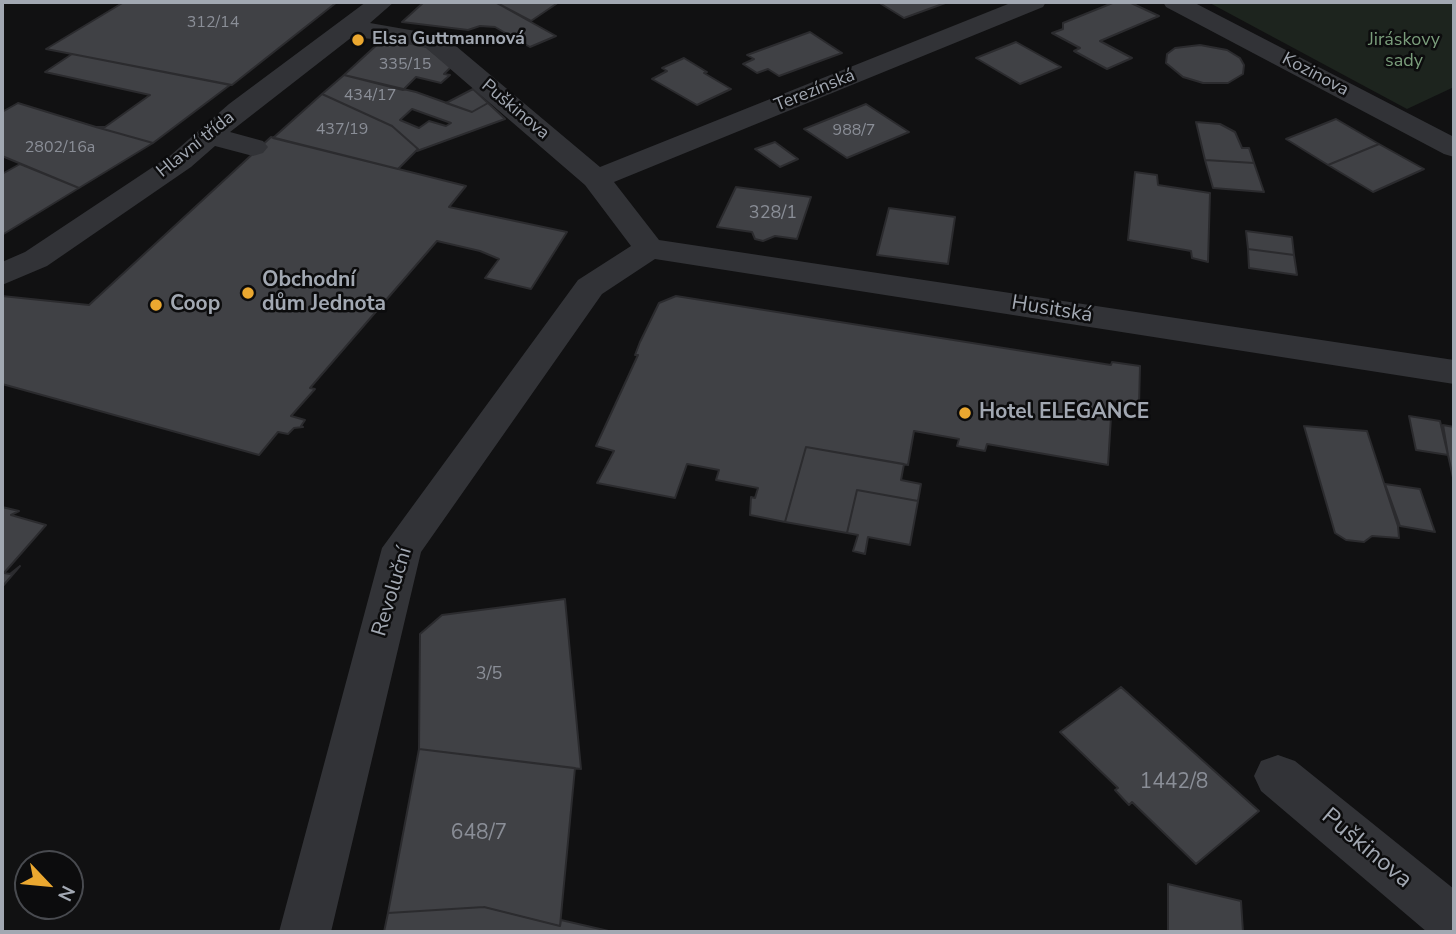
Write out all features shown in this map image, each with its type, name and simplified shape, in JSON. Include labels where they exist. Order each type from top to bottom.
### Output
[{"type":"street","name":"Hlavní třída","points":[[2,275],[36,259],[181,161],[239,110],[382,2]]},
{"type":"street","name":"Terezínská","points":[[596,179],[1034,2]]},
{"type":"street","name":"Kozinova","points":[[1175,2],[1454,148]]},
{"type":"street","name":"Puškinova","points":[[348,29],[393,33],[435,42],[596,179],[649,248]]},
{"type":"street","points":[[210,136],[253,147]]},
{"type":"street","name":"Husitská","points":[[649,248],[1454,372]]},
{"type":"street","name":"Revoluční","points":[[305,932],[402,548],[590,287],[649,248]]},
{"type":"street","name":"Puškinova","points":[[1279,776],[1454,922]]},
{"type":"green space","name":"Jiráskovy sady","points":[[1208,2],[1454,2],[1454,87],[1407,109]]},
{"type":"building","points":[[124,2],[337,2],[232,85],[46,49]]},
{"type":"building","points":[[424,2],[495,2],[556,36],[530,47],[495,27],[480,26],[468,30],[402,22]]},
{"type":"building","points":[[495,2],[559,2],[531,21]]},
{"type":"building","points":[[878,2],[948,2],[904,18]]},
{"type":"building","points":[[1115,2],[1129,2],[1159,16],[1100,41],[1132,58],[1107,69],[1074,51],[1080,48],[1052,33],[1063,29],[1063,23]]},
{"type":"building","points":[[810,32],[842,53],[779,76],[768,69],[757,73],[743,64],[754,59],[747,55]]},
{"type":"building","points":[[392,39],[424,45],[451,67],[444,74],[450,75],[441,83],[416,77],[403,90],[344,75],[381,41]]},
{"type":"building","points":[[1016,42],[1061,67],[1020,84],[976,58]]},
{"type":"building","points":[[1200,45],[1227,50],[1240,58],[1244,65],[1243,74],[1228,83],[1203,83],[1183,77],[1166,63],[1167,54],[1175,48]]},
{"type":"building","points":[[72,54],[230,85],[153,143],[96,127],[105,127],[150,95],[45,72]]},
{"type":"building","points":[[684,58],[731,89],[697,105],[652,79],[667,71],[662,68]]},
{"type":"building","points":[[344,75],[416,92],[472,112],[488,103],[505,119],[417,151],[418,149],[392,126],[322,94]],"holes":[[[412,109],[451,123],[446,126],[429,121],[419,128],[400,120]]]},
{"type":"building","points":[[473,89],[488,103],[472,112],[446,103]]},
{"type":"building","points":[[322,94],[392,126],[418,149],[398,169],[273,138]]},
{"type":"building","points":[[18,103],[153,143],[79,188],[2,156],[2,112]]},
{"type":"building","points":[[866,104],[909,132],[847,158],[804,129]]},
{"type":"building","points":[[1336,119],[1379,144],[1328,165],[1286,139]]},
{"type":"building","points":[[1196,122],[1220,124],[1235,132],[1242,148],[1249,148],[1254,163],[1205,160]]},
{"type":"building","name":"Obchodní dům Jednota","points":[[271,137],[466,186],[449,207],[567,232],[531,289],[485,278],[499,259],[480,251],[437,241],[310,388],[315,389],[291,416],[305,420],[301,426],[303,427],[294,428],[288,434],[278,432],[259,455],[2,384],[2,296],[89,305]]},
{"type":"building","points":[[775,142],[798,159],[780,167],[755,149]]},
{"type":"building","points":[[1379,144],[1424,169],[1373,192],[1328,165]]},
{"type":"building","points":[[1205,160],[1254,163],[1264,192],[1213,188]]},
{"type":"building","points":[[20,164],[79,188],[2,235],[2,174]]},
{"type":"building","points":[[1135,172],[1157,175],[1158,185],[1210,193],[1208,262],[1192,258],[1191,251],[1128,240]]},
{"type":"building","points":[[736,187],[811,197],[797,239],[775,236],[763,241],[755,239],[752,232],[717,227]]},
{"type":"building","points":[[889,208],[955,217],[948,264],[877,255]]},
{"type":"building","points":[[1246,231],[1292,237],[1294,255],[1248,249]]},
{"type":"building","points":[[1248,249],[1294,255],[1297,275],[1249,268]]},
{"type":"building","points":[[676,296],[1111,365],[1112,362],[1140,366],[1139,406],[1112,401],[1108,465],[987,444],[985,451],[957,446],[959,439],[914,431],[908,465],[806,447],[785,522],[750,515],[751,497],[755,498],[758,488],[716,480],[719,470],[687,464],[675,498],[597,483],[614,451],[596,446],[659,303]]},
{"type":"building","points":[[1409,416],[1440,421],[1448,455],[1416,450]]},
{"type":"building","points":[[1443,425],[1454,427],[1454,482],[1448,455]]},
{"type":"building","points":[[1304,426],[1367,431],[1398,526],[1399,538],[1372,536],[1364,542],[1346,540],[1335,533]]},
{"type":"building","points":[[806,447],[904,464],[901,480],[921,484],[918,501],[857,490],[847,533],[785,522]]},
{"type":"building","points":[[1385,484],[1420,489],[1435,532],[1400,526]]},
{"type":"building","points":[[857,490],[918,501],[910,545],[868,537],[865,554],[853,551],[858,535],[847,533]]},
{"type":"building","points":[[2,507],[19,511],[11,515],[46,525],[4,573],[10,574],[20,566],[2,587]]},
{"type":"building","points":[[565,599],[581,769],[419,749],[420,634],[442,615]]},
{"type":"building","points":[[1121,687],[1259,811],[1196,864],[1132,802],[1129,805],[1115,790],[1118,788],[1060,732]]},
{"type":"building","points":[[419,749],[575,768],[560,926],[484,907],[388,913]]},
{"type":"building","points":[[1168,884],[1241,901],[1243,932],[1168,932]]},
{"type":"building","points":[[484,907],[560,926],[561,920],[613,932],[384,932],[388,913]]},
{"type":"place","name":"Elsa Guttmannová","points":[[358,40]]},
{"type":"place","name":"Obchodní dům Jednota","points":[[248,293]]},
{"type":"place","name":"Coop","points":[[156,305]]},
{"type":"place","name":"Hotel ELEGANCE","points":[[965,413]]}]
